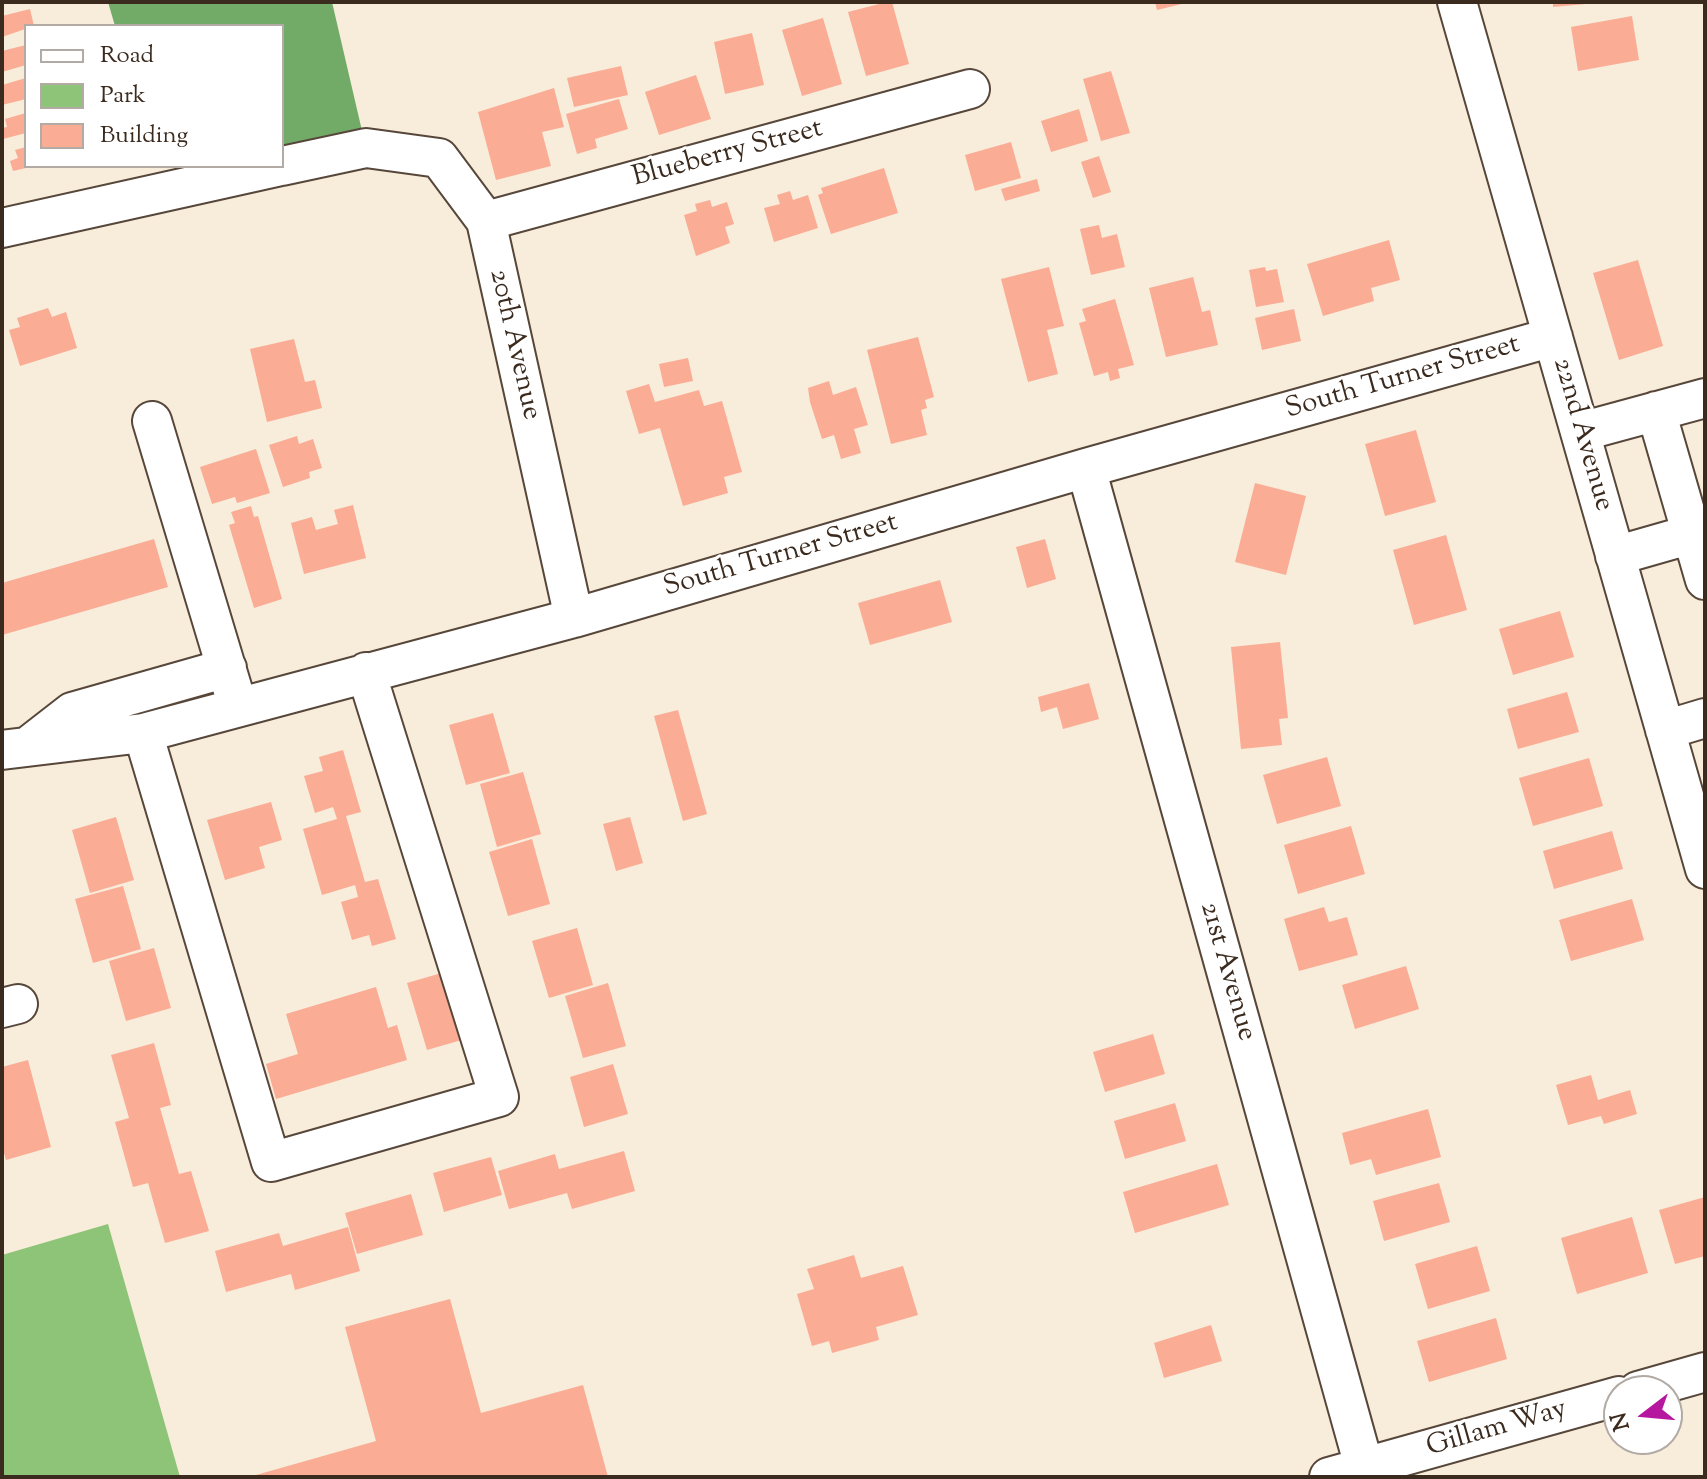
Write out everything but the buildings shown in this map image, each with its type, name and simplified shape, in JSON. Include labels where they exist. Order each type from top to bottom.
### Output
[{"type":"street","name":"22nd Avenue","points":[[1457,2],[1705,869]]},
{"type":"street","name":"Blueberry Street","points":[[486,221],[970,89]]},
{"type":"street","name":"20th Avenue","points":[[284,166],[366,148],[439,158],[486,221],[574,618]]},
{"type":"street","name":"20th Avenue","points":[[2,228],[273,168]]},
{"type":"street","name":"South Turner Street","points":[[14,749],[143,733],[574,618],[1086,468],[1553,337]]},
{"type":"street","points":[[1580,432],[1705,398]]},
{"type":"street","points":[[1656,411],[1705,580]]},
{"type":"street","points":[[152,421],[238,707]]},
{"type":"street","name":"21st Avenue","points":[[1086,468],[1353,1474]]},
{"type":"street","points":[[1615,556],[1692,534]]},
{"type":"street","points":[[14,749],[72,712],[227,668]]},
{"type":"street","points":[[143,733],[271,1162],[499,1097],[366,672]]},
{"type":"street","points":[[1665,730],[1705,718]]},
{"type":"street","points":[[1683,1378],[1705,1372]]},
{"type":"street","name":"Gillam Way","points":[[1353,1474],[1603,1401]]},
{"type":"green space","points":[[108,2],[332,2],[366,148],[284,166],[284,24],[114,24]]},
{"type":"green space","points":[[108,1224],[180,1477],[2,1477],[2,1255]]}]
